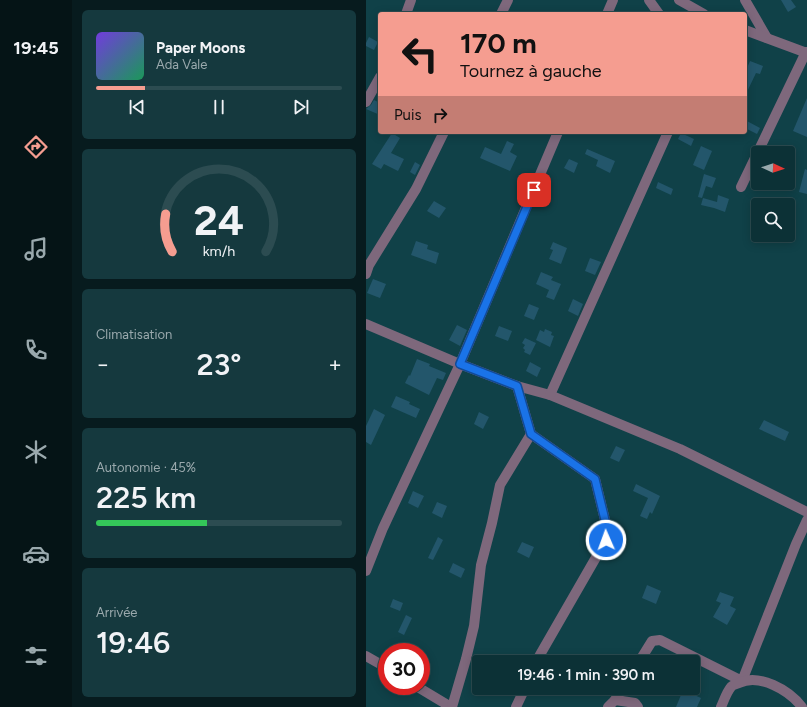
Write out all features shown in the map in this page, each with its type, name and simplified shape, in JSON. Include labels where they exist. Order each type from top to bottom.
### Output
[{"type":"street","points":[[407,12],[411,0]]},
{"type":"street","points":[[502,12],[508,0]]},
{"type":"street","points":[[609,12],[613,0]]},
{"type":"street","points":[[649,0],[658,12]]},
{"type":"street","points":[[679,0],[700,12]]},
{"type":"street","points":[[745,0],[767,38]]},
{"type":"street","points":[[740,187],[806,53],[747,31]]},
{"type":"street","points":[[366,102],[378,81]]},
{"type":"street","points":[[366,274],[369,265],[416,189],[443,134]]},
{"type":"street","points":[[366,571],[384,528],[460,364],[557,134]]},
{"type":"street","points":[[550,395],[667,134]]},
{"type":"street","points":[[366,324],[460,364],[517,386],[550,395],[680,449],[807,512]]},
{"type":"street","points":[[517,386],[531,434],[595,479],[606,524],[606,540],[540,655]]},
{"type":"street","points":[[430,694],[451,707],[466,659],[474,626],[481,565],[500,485],[531,434]]},
{"type":"street","points":[[742,681],[796,544],[807,520]]},
{"type":"street","points":[[643,655],[652,641],[660,640],[690,655]]},
{"type":"street","points":[[366,656],[378,663]]},
{"type":"street","points":[[700,660],[742,681]]},
{"type":"street","points":[[721,707],[731,686],[742,681],[755,680],[764,682],[787,692],[797,700],[802,707]]},
{"type":"street","points":[[516,707],[522,695]]},
{"type":"street","points":[[611,704],[618,695]]},
{"type":"street","points":[[611,704],[634,703],[638,707]]},
{"type":"building","points":[[781,0],[791,0],[796,7],[788,12]]},
{"type":"building","points":[[369,37],[378,42],[374,50],[366,46]]},
{"type":"building","points":[[750,61],[763,66],[760,74],[756,73],[747,92],[747,68]]},
{"type":"building","points":[[807,98],[807,137],[793,131]]},
{"type":"building","points":[[374,100],[378,102],[378,114],[366,109]]},
{"type":"building","points":[[747,121],[760,128],[757,134],[747,129]]},
{"type":"building","points":[[391,134],[400,138],[391,153],[404,159],[398,171],[384,164],[381,169],[372,164]]},
{"type":"building","points":[[680,134],[683,134],[694,139],[691,146],[678,139]]},
{"type":"building","points":[[507,141],[514,144],[510,152],[517,156],[510,171],[480,158],[485,147],[501,154]]},
{"type":"building","points":[[701,146],[712,151],[704,170],[693,165]]},
{"type":"building","points":[[587,149],[615,161],[610,173],[596,166],[598,160],[585,154]]},
{"type":"building","points":[[569,159],[578,163],[574,173],[564,168]]},
{"type":"building","points":[[415,162],[420,165],[415,175],[410,172]]},
{"type":"building","points":[[805,169],[807,170],[807,194],[799,192]]},
{"type":"building","points":[[704,174],[716,178],[712,188],[706,186],[702,198],[698,197]]},
{"type":"building","points":[[658,182],[673,189],[671,195],[656,188]]},
{"type":"building","points":[[718,195],[729,199],[725,212],[701,205],[703,198],[717,202]]},
{"type":"building","points":[[434,201],[446,208],[439,218],[427,211]]},
{"type":"building","points":[[416,241],[428,245],[427,249],[439,253],[436,264],[411,255]]},
{"type":"building","points":[[553,242],[567,248],[561,264],[549,259],[553,250],[550,249]]},
{"type":"building","points":[[590,258],[601,262],[595,275],[585,271]]},
{"type":"building","points":[[541,272],[553,277],[551,280],[561,284],[554,300],[546,297],[549,290],[536,284]]},
{"type":"building","points":[[373,279],[386,284],[380,298],[367,293]]},
{"type":"building","points":[[573,299],[583,304],[578,316],[568,311]]},
{"type":"building","points":[[529,304],[539,308],[534,320],[524,316]]},
{"type":"building","points":[[457,325],[467,330],[460,346],[449,340]]},
{"type":"building","points":[[499,326],[512,331],[508,341],[495,336]]},
{"type":"building","points":[[545,329],[552,332],[551,335],[554,336],[550,347],[536,340],[540,330],[544,332]]},
{"type":"building","points":[[525,338],[536,343],[530,355],[524,352],[525,350],[523,348],[525,345],[522,343]]},
{"type":"building","points":[[417,359],[446,373],[443,380],[437,378],[429,395],[405,383],[409,375],[410,376]]},
{"type":"building","points":[[530,362],[541,368],[537,377],[526,371]]},
{"type":"building","points":[[396,396],[410,402],[409,404],[420,409],[416,418],[391,407]]},
{"type":"building","points":[[374,409],[385,415],[371,445],[366,442],[366,426]]},
{"type":"building","points":[[479,412],[489,417],[483,429],[474,424]]},
{"type":"building","points":[[764,420],[789,432],[785,441],[759,429]]},
{"type":"building","points":[[616,446],[625,450],[619,462],[610,458]]},
{"type":"building","points":[[636,484],[660,496],[652,514],[650,512],[647,519],[640,516],[648,498],[633,491]]},
{"type":"building","points":[[413,491],[424,496],[418,508],[408,503]]},
{"type":"building","points":[[437,502],[447,506],[442,518],[432,513]]},
{"type":"building","points":[[438,537],[443,540],[433,560],[428,558]]},
{"type":"building","points":[[522,542],[534,547],[529,558],[517,552]]},
{"type":"building","points":[[453,563],[465,569],[461,578],[449,572]]},
{"type":"building","points":[[647,585],[661,591],[656,604],[642,598]]},
{"type":"building","points":[[720,592],[734,597],[730,606],[736,609],[727,625],[713,617],[721,603],[716,601]]},
{"type":"building","points":[[393,599],[403,603],[400,611],[390,607]]},
{"type":"building","points":[[406,615],[412,618],[404,635],[398,632]]},
{"type":"building","points":[[681,695],[694,695],[701,698],[697,707],[676,707]]},
{"type":"route","points":[[534,190],[460,364],[517,386],[531,434],[595,479],[606,524],[606,540]]}]
